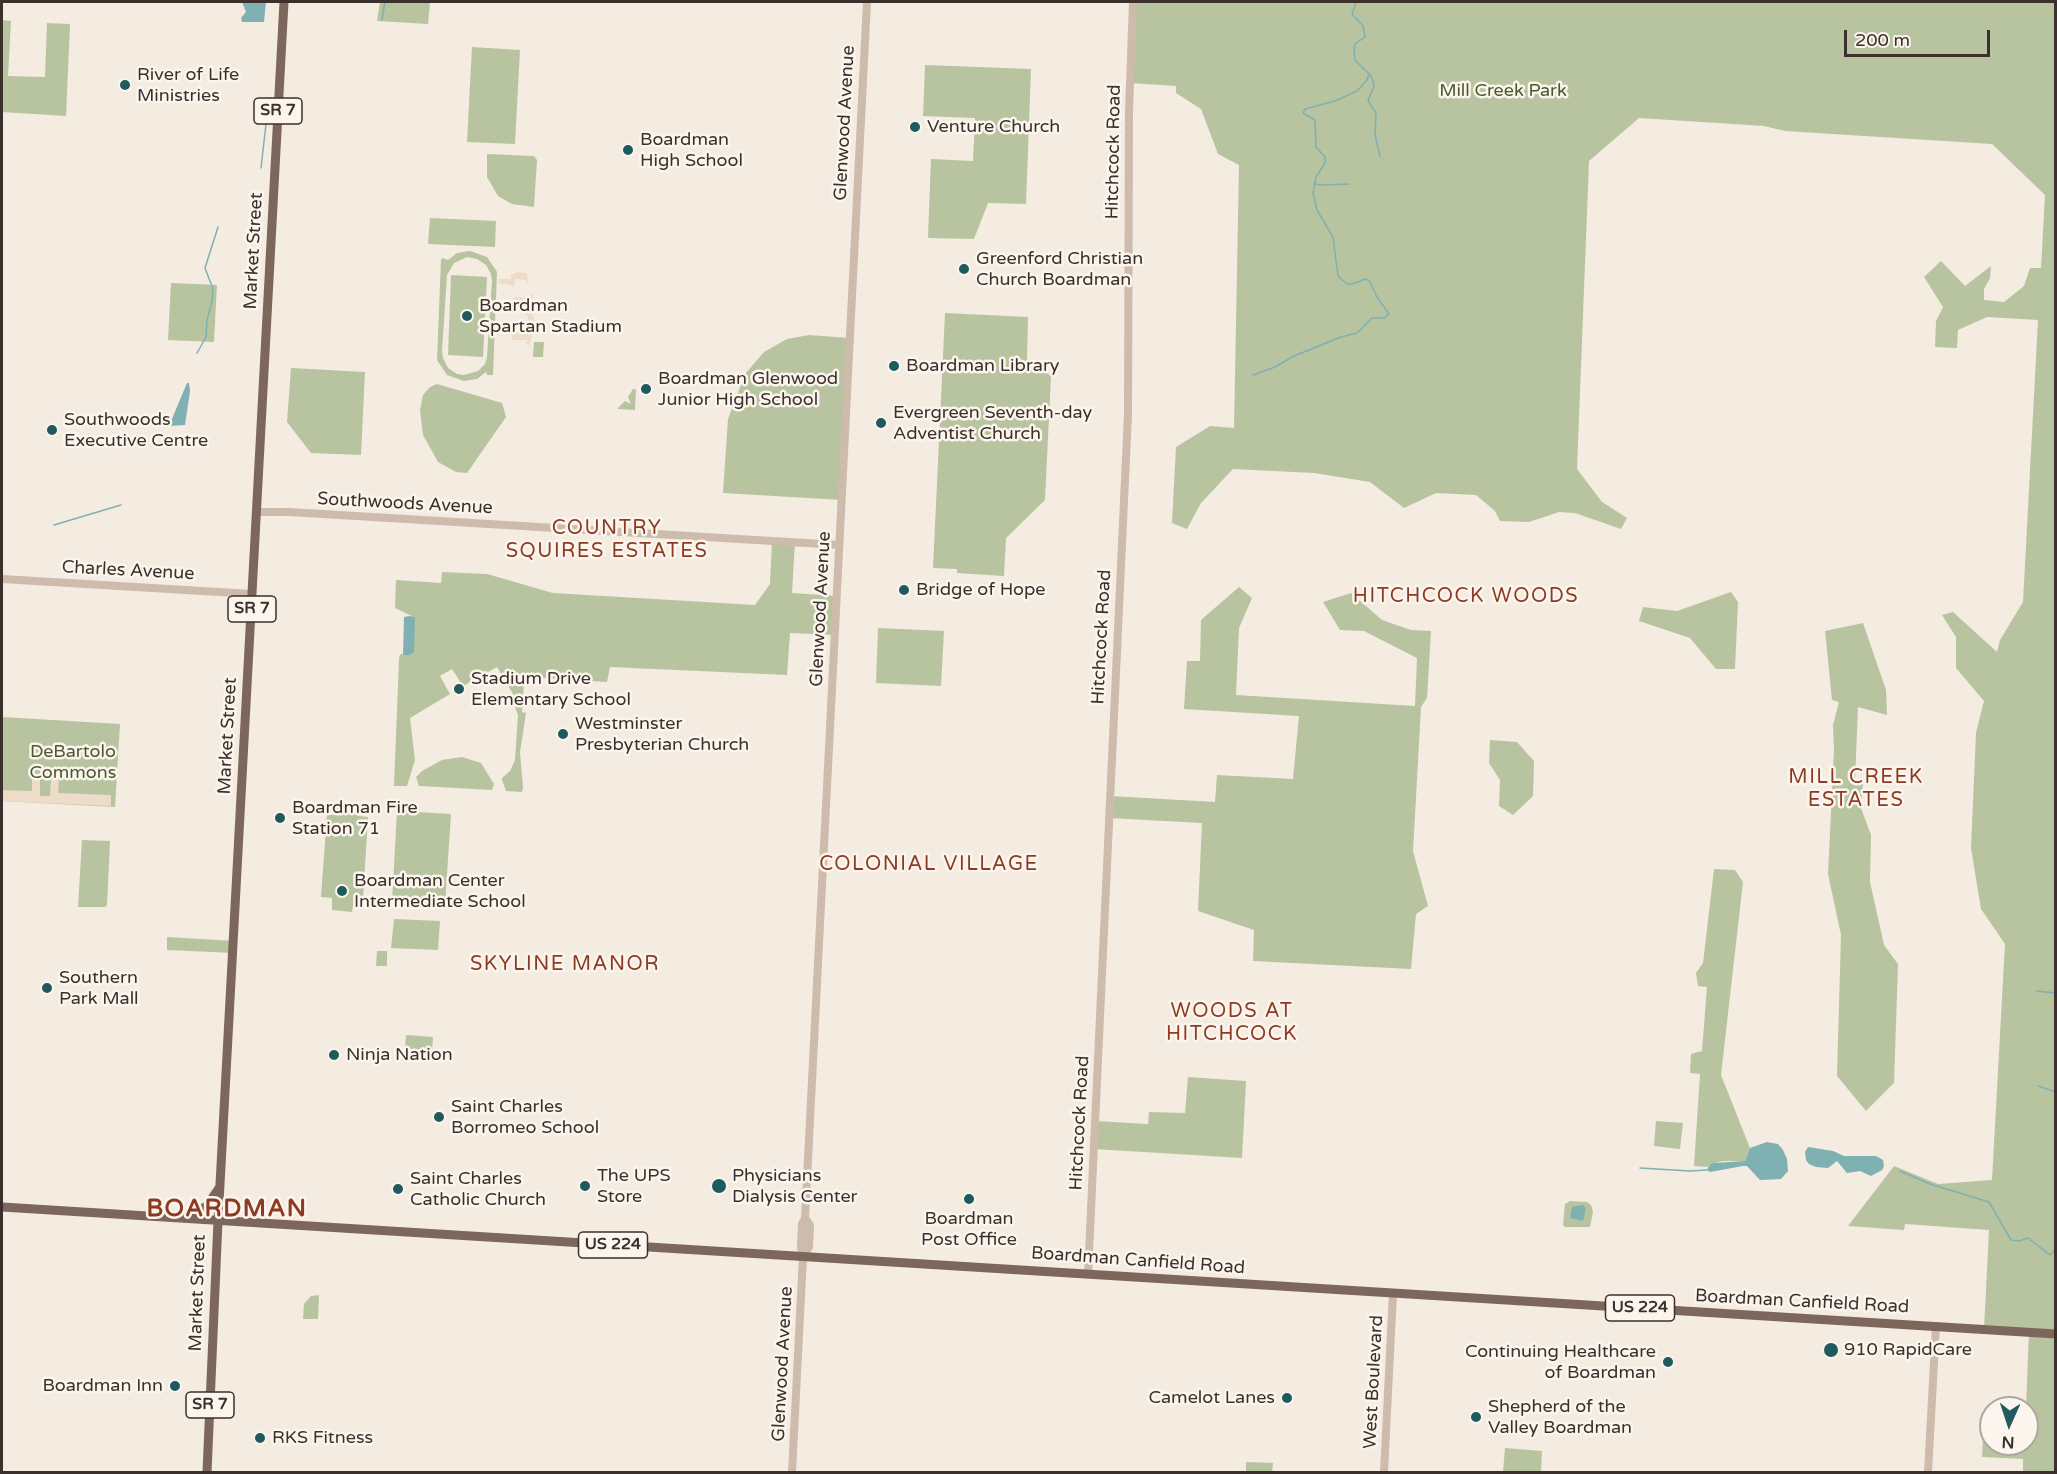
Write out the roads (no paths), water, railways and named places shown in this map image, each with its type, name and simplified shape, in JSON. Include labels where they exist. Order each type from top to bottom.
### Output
[{"type":"main road","name":"Market Street","points":[[207,1473],[218,1221],[284,2]]},
{"type":"main road","points":[[164,1218],[202,1209],[210,1202],[220,1186]]},
{"type":"main road","name":"US 224","points":[[2,1208],[218,1221]]},
{"type":"main road","name":"Boardman Canfield Road","points":[[218,1221],[2055,1334]]},
{"type":"street","name":"Glenwood Avenue","points":[[792,1473],[803,1257],[802,1224],[805,1218],[867,2]]},
{"type":"street","name":"Hitchcock Road","points":[[1088,1274],[1128,415],[1129,119],[1133,2]]},
{"type":"street","name":"Southwoods Avenue","points":[[256,512],[289,512],[839,545]]},
{"type":"street","name":"Charles Avenue","points":[[2,579],[252,594]]},
{"type":"street","name":"West Boulevard","points":[[1384,1473],[1393,1293]]},
{"type":"street","points":[[1928,1473],[1936,1326]]},
{"type":"water","points":[[242,2],[266,2],[264,22],[242,22],[241,18],[246,12]]},
{"type":"water","points":[[187,383],[189,383],[190,391],[185,425],[169,426]]},
{"type":"water","points":[[404,617],[415,617],[414,652],[403,655]]},
{"type":"water","points":[[1767,1142],[1778,1144],[1787,1159],[1788,1171],[1781,1179],[1760,1180],[1747,1166],[1710,1172],[1707,1170],[1710,1164],[1714,1163],[1745,1161],[1750,1148]]},
{"type":"water","points":[[1808,1147],[1833,1151],[1844,1156],[1876,1156],[1883,1160],[1884,1166],[1882,1170],[1871,1176],[1860,1171],[1847,1173],[1837,1161],[1828,1168],[1816,1167],[1806,1160],[1805,1152]]},
{"type":"water","points":[[1583,1205],[1586,1208],[1583,1221],[1570,1218],[1572,1207]]},
{"type":"waterway","points":[[382,19],[385,2]]},
{"type":"waterway","points":[[1356,2],[1352,14],[1363,26],[1365,37],[1355,44],[1355,60],[1373,81],[1374,86],[1368,101],[1376,113],[1375,135],[1380,156]]},
{"type":"waterway","points":[[1253,375],[1341,337],[1357,333],[1372,318],[1384,318],[1389,314],[1366,279],[1347,284],[1338,276],[1333,237],[1317,210],[1313,193],[1316,177],[1325,163],[1325,157],[1316,147],[1315,120],[1303,113],[1305,109],[1335,101],[1357,91],[1367,80],[1369,74]]},
{"type":"waterway","points":[[261,168],[266,124],[264,112]]},
{"type":"waterway","points":[[1314,184],[1349,184]]},
{"type":"waterway","points":[[197,353],[206,337],[213,289],[205,268],[218,227]]},
{"type":"waterway","points":[[54,525],[121,505]]},
{"type":"waterway","points":[[2036,991],[2056,993]]},
{"type":"waterway","points":[[2038,1086],[2056,1092]]},
{"type":"waterway","points":[[1640,1168],[1707,1170]]},
{"type":"waterway","points":[[1900,1171],[1930,1184],[1989,1202],[2011,1240],[2019,1241],[2028,1238],[2050,1255],[2056,1248]]},
{"type":"place","name":"River of Life Ministries","points":[[125,85]]},
{"type":"place","name":"Venture Church","points":[[915,127]]},
{"type":"place","name":"Boardman High School","points":[[628,150]]},
{"type":"place","name":"Greenford Christian Church Boardman","points":[[964,269]]},
{"type":"place","name":"Boardman Spartan Stadium","points":[[467,316]]},
{"type":"place","name":"Boardman Library","points":[[894,366]]},
{"type":"place","name":"Boardman Glenwood Junior High School","points":[[646,389]]},
{"type":"place","name":"Evergreen Seventh-day Adventist Church","points":[[881,423]]},
{"type":"place","name":"Southwoods Executive Centre","points":[[52,430]]},
{"type":"place","name":"Bridge of Hope","points":[[904,590]]},
{"type":"place","name":"Stadium Drive Elementary School","points":[[459,689]]},
{"type":"place","name":"Westminster Presbyterian Church","points":[[563,734]]},
{"type":"place","name":"Boardman Fire Station 71","points":[[280,818]]},
{"type":"place","name":"Boardman Center Intermediate School","points":[[342,891]]},
{"type":"place","name":"Southern Park Mall","points":[[47,988]]},
{"type":"place","name":"Ninja Nation","points":[[334,1055]]},
{"type":"place","name":"Saint Charles Borromeo School","points":[[439,1117]]},
{"type":"place","name":"The UPS Store","points":[[585,1186]]},
{"type":"place","name":"Physicians Dialysis Center","points":[[719,1186]]},
{"type":"place","name":"Saint Charles Catholic Church","points":[[398,1189]]},
{"type":"place","name":"Boardman Post Office","points":[[969,1199]]},
{"type":"place","name":"910 RapidCare","points":[[1831,1350]]},
{"type":"place","name":"Continuing Healthcare of Boardman","points":[[1668,1362]]},
{"type":"place","name":"Boardman Inn","points":[[175,1386]]},
{"type":"place","name":"Camelot Lanes","points":[[1287,1398]]},
{"type":"place","name":"Shepherd of the Valley Boardman","points":[[1476,1417]]},
{"type":"place","name":"RKS Fitness","points":[[260,1438]]},
{"type":"district","name":"COUNTRY SQUIRES ESTATES","points":[[607,540]]},
{"type":"district","name":"HITCHCOCK WOODS","points":[[1466,597]]},
{"type":"district","name":"MILL CREEK ESTATES","points":[[1856,790]]},
{"type":"district","name":"COLONIAL VILLAGE","points":[[929,865]]},
{"type":"district","name":"SKYLINE MANOR","points":[[565,965]]},
{"type":"district","name":"WOODS AT HITCHCOCK","points":[[1232,1024]]},
{"type":"district","name":"BOARDMAN","points":[[227,1210]]},
{"type":"park label","name":"Mill Creek Park","points":[[1503,91]]},
{"type":"park label","name":"DeBartolo Commons","points":[[73,762]]}]
